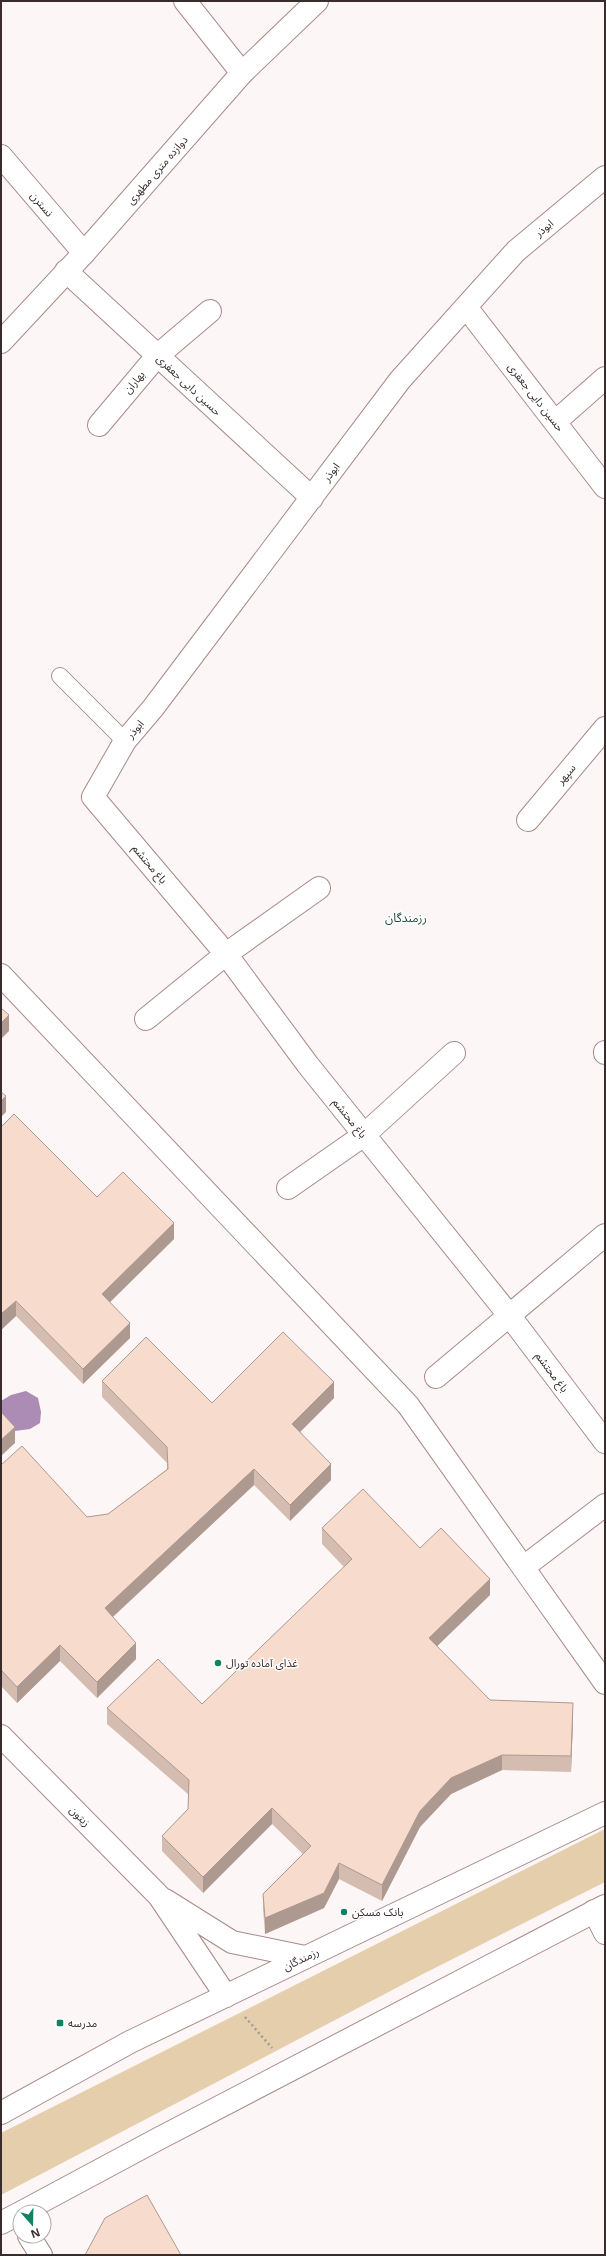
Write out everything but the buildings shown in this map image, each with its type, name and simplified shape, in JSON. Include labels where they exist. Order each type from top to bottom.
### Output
[{"type":"street","points":[[185,1],[242,73]]},
{"type":"street","name":"دوازده متری مطهری","points":[[1,342],[84,253],[242,73],[317,1]]},
{"type":"street","name":"نسترن","points":[[1,156],[84,253]]},
{"type":"street","name":"ابوذر","points":[[93,797],[125,741],[153,708],[400,380],[516,251],[605,177]]},
{"type":"street","name":"حسین دایی جعفری","points":[[66,271],[312,498]]},
{"type":"street","name":"حسین دایی جعفری","points":[[466,307],[605,487]]},
{"type":"street","name":"بهاران","points":[[99,425],[157,356],[210,312]]},
{"type":"street","points":[[555,422],[605,378]]},
{"type":"street","name":"سپهر","points":[[528,820],[605,728]]},
{"type":"street","name":"باغ محتشم","points":[[93,797],[226,954],[308,1065],[510,1314],[605,1442]]},
{"type":"street","points":[[146,1018],[226,954],[319,888]]},
{"type":"street","points":[[1,975],[408,1406],[605,1683]]},
{"type":"street","points":[[288,1188],[364,1135],[454,1053]]},
{"type":"street","points":[[436,1377],[605,1235]]},
{"type":"street","points":[[533,1560],[605,1505]]},
{"type":"street","name":"زیتون","points":[[1,1736],[159,1896]]},
{"type":"street","name":"رزمندگان","points":[[1,2113],[130,2042],[605,1813]]},
{"type":"street","points":[[159,1896],[232,1942],[305,1957]]},
{"type":"street","points":[[159,1896],[226,1996]]},
{"type":"street","points":[[40,2204],[291,2069],[600,1909],[605,1932]]},
{"type":"street","points":[[34,2244],[41,2255]]},
{"type":"lane","points":[[60,676],[125,741]]},
{"type":"path","points":[[226,1996],[291,2069]]},
{"type":"shaded area","points":[[26,1391],[38,1398],[41,1412],[40,1423],[30,1429],[15,1431],[1,1414],[1,1401],[11,1395]]},
{"type":"shaded area","points":[[605,1829],[605,1882],[421,1975],[1,2195],[1,2133]]},
{"type":"place","name":"غذای آماده تورال","points":[[218,1663]]},
{"type":"place","name":"بانک مسکن","points":[[344,1912]]},
{"type":"place","name":"مدرسه","points":[[60,2023]]},
{"type":"district","name":"رزمندگان","points":[[406,918]]}]
